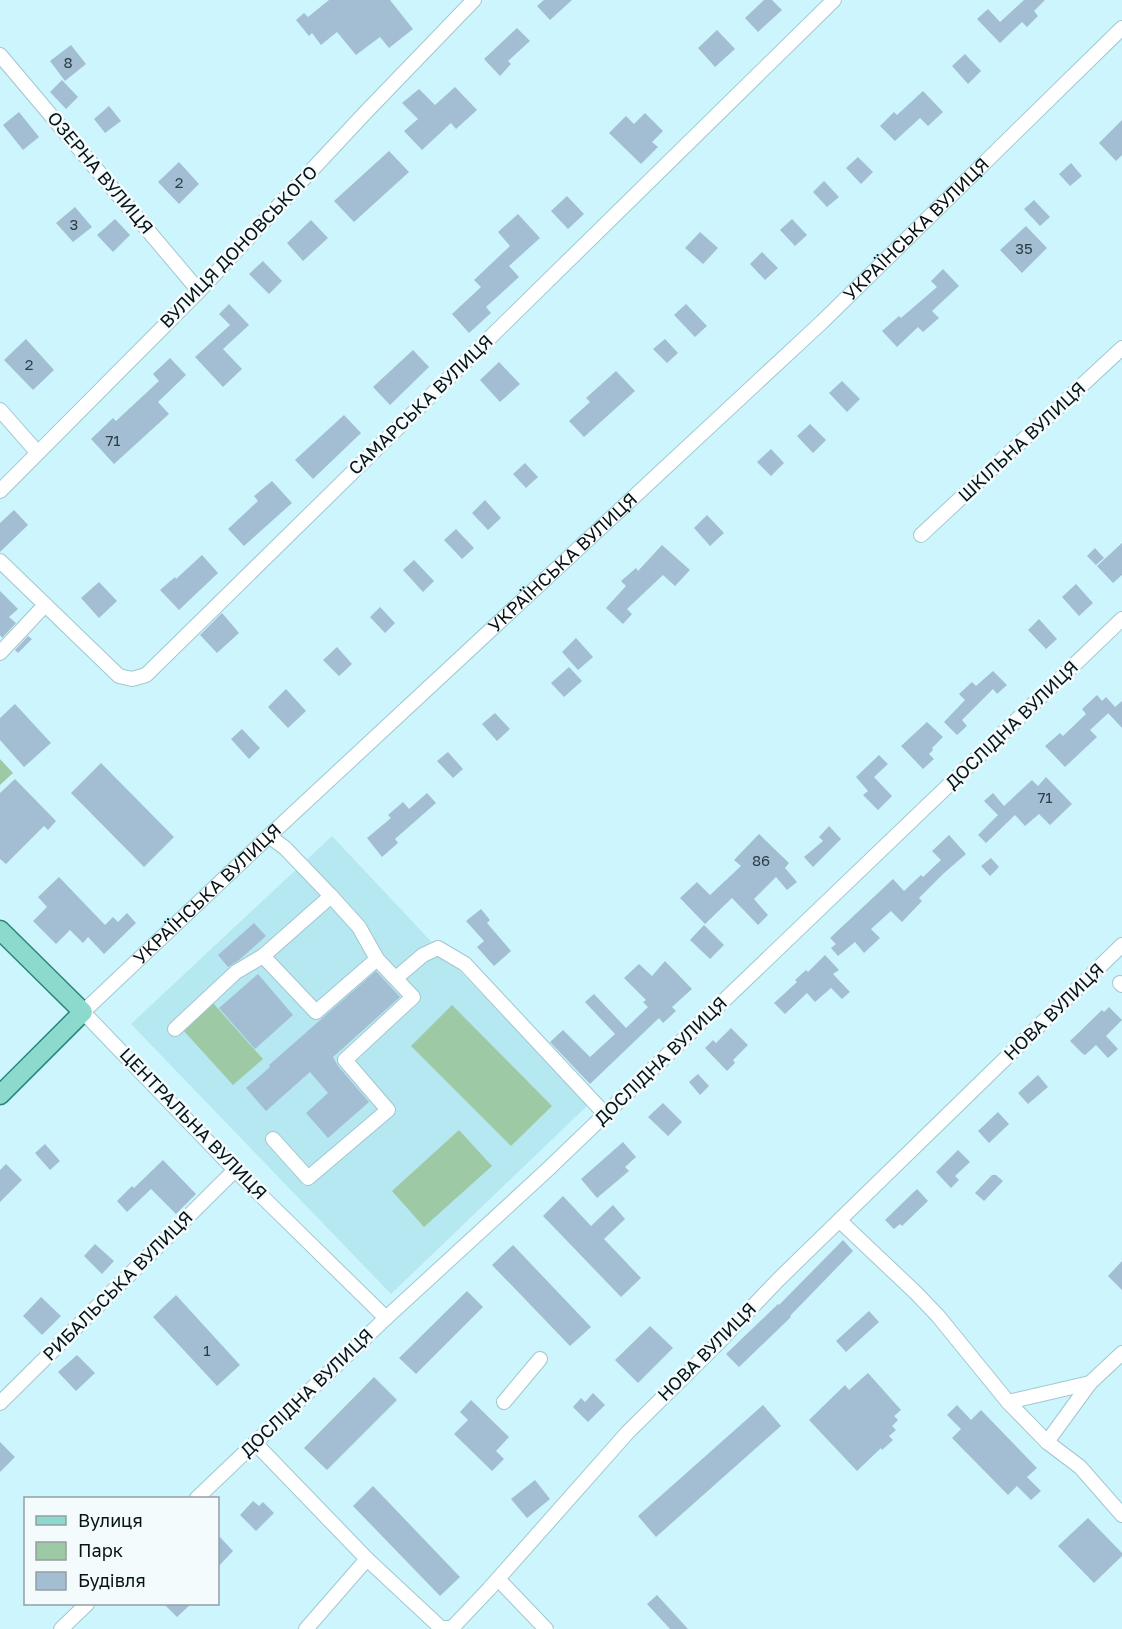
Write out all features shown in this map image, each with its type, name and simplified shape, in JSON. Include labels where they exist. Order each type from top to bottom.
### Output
[{"type":"main road","name":"ЦЕНТРАЛЬНА ВУЛИЦЯ","points":[[0,930],[83,1012]]},
{"type":"main road","name":"УКРАЇНСЬКА ВУЛИЦЯ","points":[[0,1095],[83,1012]]},
{"type":"street","name":"ВУЛИЦЯ ДОНОВСЬКОГО","points":[[0,491],[200,291],[365,113],[474,0]]},
{"type":"street","name":"САМАРСЬКА ВУЛИЦЯ","points":[[0,561],[119,676],[132,678],[146,675],[834,0]]},
{"type":"street","name":"УКРАЇНСЬКА ВУЛИЦЯ","points":[[83,1012],[822,322],[1122,28]]},
{"type":"street","name":"ОЗЕРНА ВУЛИЦЯ","points":[[0,56],[200,291]]},
{"type":"street","name":"ШКІЛЬНА ВУЛИЦЯ","points":[[921,535],[1122,348]]},
{"type":"street","points":[[0,410],[38,452]]},
{"type":"street","points":[[0,653],[45,605]]},
{"type":"street","name":"ДОСЛІДНА ВУЛИЦЯ","points":[[198,1497],[386,1318],[545,1172],[1122,620]]},
{"type":"street","points":[[269,836],[285,848],[359,927],[377,959],[413,997],[345,1060],[388,1110],[308,1178],[273,1139]]},
{"type":"street","points":[[175,1029],[236,972],[263,956],[331,896]]},
{"type":"street","name":"НОВА ВУЛИЦЯ","points":[[255,1443],[367,1559],[441,1628],[452,1629],[628,1432],[778,1280],[1122,945]]},
{"type":"street","points":[[396,978],[423,955],[438,948],[465,964],[605,1114]]},
{"type":"street","points":[[263,956],[316,1012],[377,959]]},
{"type":"street","name":"ЦЕНТРАЛЬНА ВУЛИЦЯ","points":[[83,1012],[235,1170],[386,1318]]},
{"type":"street","name":"РИБАЛЬСЬКА ВУЛИЦЯ","points":[[0,1403],[235,1170]]},
{"type":"street","points":[[840,1221],[938,1316],[1008,1402],[1047,1442],[1080,1467],[1122,1515]]},
{"type":"street","points":[[1047,1442],[1090,1383],[1122,1353]]},
{"type":"street","points":[[504,1402],[540,1359]]},
{"type":"street","points":[[1008,1402],[1090,1383]]},
{"type":"street","points":[[306,1629],[367,1559]]},
{"type":"street","points":[[498,1579],[546,1629]]},
{"type":"street","points":[[61,1629],[86,1605]]},
{"type":"shaded area","points":[[332,836],[589,1104],[391,1294],[131,1024]]},
{"type":"green space","points":[[0,759],[13,773],[0,785]]},
{"type":"green space","points":[[213,1003],[263,1059],[233,1085],[183,1030]]},
{"type":"green space","points":[[452,1005],[552,1106],[511,1146],[411,1046]]},
{"type":"green space","points":[[459,1130],[492,1166],[424,1227],[392,1191]]},
{"type":"building","points":[[329,0],[390,0],[413,29],[389,48],[380,37],[356,55],[337,32],[321,45],[312,33],[309,36],[296,20],[304,13],[308,17]]},
{"type":"building","points":[[544,0],[572,0],[550,20],[537,6]]},
{"type":"building","points":[[764,0],[772,0],[782,10],[758,32],[745,18]]},
{"type":"building","points":[[1024,0],[1045,0],[1034,11],[1038,16],[1027,27],[1022,22],[1000,43],[977,19],[988,9],[1000,22]]},
{"type":"building","points":[[517,28],[530,41],[508,61],[511,64],[500,76],[484,59]]},
{"type":"building","points":[[717,30],[735,49],[715,67],[698,48]]},
{"type":"building","points":[[71,45],[86,64],[65,81],[50,61]]},
{"type":"building","points":[[965,54],[981,71],[968,84],[952,66]]},
{"type":"building","points":[[62,80],[78,97],[66,109],[50,92]]},
{"type":"building","points":[[455,87],[477,110],[456,129],[451,123],[422,150],[404,131],[418,119],[402,103],[419,89],[435,105]]},
{"type":"building","points":[[923,91],[943,112],[928,126],[920,118],[895,141],[880,126],[894,112],[897,115]]},
{"type":"building","points":[[109,106],[121,121],[105,133],[94,119]]},
{"type":"building","points":[[19,112],[39,137],[23,150],[3,125]]},
{"type":"building","points":[[645,113],[663,131],[652,142],[658,147],[641,164],[609,133],[626,116],[634,124]]},
{"type":"building","points":[[1122,120],[1122,155],[1116,161],[1099,143]]},
{"type":"building","points":[[389,151],[409,172],[354,222],[334,201]]},
{"type":"building","points":[[858,157],[873,172],[861,184],[846,168]]},
{"type":"building","points":[[179,162],[199,184],[179,204],[158,182]]},
{"type":"building","points":[[1071,163],[1082,176],[1070,186],[1059,174]]},
{"type":"building","points":[[824,181],[839,197],[827,207],[813,192]]},
{"type":"building","points":[[567,196],[584,214],[568,229],[551,211]]},
{"type":"building","points":[[1034,200],[1050,217],[1040,226],[1024,209]]},
{"type":"building","points":[[75,207],[92,227],[73,242],[56,223]]},
{"type":"building","points":[[518,214],[540,238],[509,266],[519,277],[486,307],[491,313],[469,333],[452,314],[481,287],[474,280],[510,246],[498,232]]},
{"type":"building","points":[[115,219],[130,235],[113,252],[97,235]]},
{"type":"building","points":[[792,219],[807,235],[795,246],[780,230]]},
{"type":"building","points":[[311,220],[328,238],[303,261],[287,243]]},
{"type":"building","points":[[1026,226],[1047,248],[1022,273],[1000,250]]},
{"type":"building","points":[[700,232],[718,248],[703,264],[685,248]]},
{"type":"building","points":[[762,252],[778,268],[765,280],[750,264]]},
{"type":"building","points":[[263,261],[282,281],[269,294],[249,274]]},
{"type":"building","points":[[943,269],[959,286],[932,311],[939,318],[923,332],[918,327],[897,347],[882,331],[937,287],[931,281]]},
{"type":"building","points":[[229,304],[249,325],[223,349],[242,369],[223,387],[195,357],[230,325],[219,314]]},
{"type":"building","points":[[686,304],[707,326],[695,337],[674,315]]},
{"type":"building","points":[[26,339],[54,370],[33,390],[4,360]]},
{"type":"building","points":[[665,339],[678,353],[667,363],[653,349]]},
{"type":"building","points":[[413,350],[429,367],[390,405],[373,387]]},
{"type":"building","points":[[170,358],[186,375],[158,402],[169,414],[114,464],[91,439],[113,418],[116,421],[159,381],[153,374]]},
{"type":"building","points":[[499,362],[520,384],[500,402],[480,380]]},
{"type":"building","points":[[616,371],[635,391],[584,437],[569,421],[590,402],[586,398]]},
{"type":"building","points":[[842,381],[860,399],[847,412],[829,393]]},
{"type":"building","points":[[344,415],[361,433],[313,479],[295,460]]},
{"type":"building","points":[[810,424],[826,440],[813,453],[797,436]]},
{"type":"building","points":[[771,449],[784,463],[771,476],[757,462]]},
{"type":"building","points":[[525,463],[538,477],[526,488],[513,474]]},
{"type":"building","points":[[272,481],[292,503],[244,546],[228,529],[258,501],[254,496]]},
{"type":"building","points":[[485,500],[501,518],[488,530],[472,513]]},
{"type":"building","points":[[14,510],[28,525],[0,552],[0,523]]},
{"type":"building","points":[[707,515],[724,533],[710,546],[694,528]]},
{"type":"building","points":[[456,529],[474,548],[462,559],[444,540]]},
{"type":"building","points":[[1122,543],[1122,575],[1113,583],[1097,566]]},
{"type":"building","points":[[662,545],[690,570],[675,586],[663,575],[627,609],[632,614],[623,624],[606,608],[626,586],[621,581],[636,568],[638,571]]},
{"type":"building","points":[[1095,548],[1104,558],[1096,565],[1087,556]]},
{"type":"building","points":[[202,555],[218,573],[179,610],[160,590]]},
{"type":"building","points":[[414,560],[434,581],[423,592],[403,570]]},
{"type":"building","points":[[99,582],[117,601],[99,618],[81,598]]},
{"type":"building","points":[[1076,584],[1093,603],[1079,616],[1062,597]]},
{"type":"building","points":[[0,591],[18,609],[9,617],[16,623],[2,638],[0,635]]},
{"type":"building","points":[[380,607],[395,623],[385,633],[370,617]]},
{"type":"building","points":[[222,613],[239,633],[217,653],[200,635]]},
{"type":"building","points":[[1039,619],[1057,639],[1046,649],[1028,630]]},
{"type":"building","points":[[28,636],[32,639],[18,653],[15,650]]},
{"type":"building","points":[[576,638],[593,657],[578,670],[562,652]]},
{"type":"building","points":[[337,647],[352,664],[339,676],[323,660]]},
{"type":"building","points":[[569,667],[582,681],[564,697],[551,683]]},
{"type":"building","points":[[993,671],[1007,685],[997,694],[993,689],[962,720],[967,726],[957,735],[944,722],[965,700],[959,694],[972,682],[976,686]]},
{"type":"building","points":[[286,689],[306,711],[288,728],[268,707]]},
{"type":"building","points":[[1097,695],[1102,701],[1106,697],[1115,707],[1090,730],[1097,737],[1065,767],[1045,746],[1060,733],[1063,736],[1086,714],[1082,709]]},
{"type":"building","points":[[1122,701],[1122,728],[1108,713]]},
{"type":"building","points":[[15,704],[51,743],[24,767],[0,740],[0,718]]},
{"type":"building","points":[[495,713],[510,729],[497,741],[482,724]]},
{"type":"building","points":[[927,722],[943,737],[929,754],[934,759],[923,769],[901,746]]},
{"type":"building","points":[[242,729],[260,748],[249,759],[231,739]]},
{"type":"building","points":[[448,752],[463,769],[453,778],[437,761]]},
{"type":"building","points":[[879,755],[888,764],[874,777],[892,796],[878,810],[863,795],[868,791],[856,777]]},
{"type":"building","points":[[101,763],[174,837],[144,867],[71,793]]},
{"type":"building","points":[[1046,777],[1072,804],[1050,825],[1039,814],[1025,826],[1015,815],[986,843],[978,835],[998,815],[984,801],[993,793],[1004,806],[1032,780],[1038,786]]},
{"type":"building","points":[[15,779],[56,821],[48,830],[44,826],[6,864],[0,859],[0,793]]},
{"type":"building","points":[[427,793],[436,803],[395,839],[398,843],[382,857],[367,838],[391,818],[388,815],[403,802],[409,809]]},
{"type":"building","points":[[829,826],[841,839],[813,867],[804,857],[823,841],[819,837]]},
{"type":"building","points":[[759,834],[789,863],[785,868],[797,882],[787,890],[776,877],[754,899],[768,915],[758,925],[732,898],[705,924],[680,898],[697,882],[710,895],[741,866],[734,860]]},
{"type":"building","points":[[949,835],[966,854],[919,898],[922,901],[902,922],[891,911],[871,929],[880,938],[864,953],[855,942],[838,956],[831,948],[836,944],[830,938],[893,879],[904,891],[921,875],[923,877],[941,860],[932,851]]},
{"type":"building","points":[[991,858],[999,867],[990,876],[981,866]]},
{"type":"building","points":[[59,877],[105,925],[113,917],[118,922],[127,913],[136,923],[104,954],[88,937],[83,943],[70,930],[56,944],[33,921],[47,907],[38,897]]},
{"type":"building","points":[[481,909],[490,920],[487,923],[511,951],[494,966],[477,947],[484,941],[466,921]]},
{"type":"building","points":[[254,923],[266,936],[228,967],[218,955]]},
{"type":"building","points":[[704,925],[724,945],[710,959],[690,940]]},
{"type":"building","points":[[825,955],[839,970],[833,974],[850,992],[842,999],[831,988],[815,1002],[807,993],[785,1014],[774,1003],[797,982],[795,980],[806,970],[808,972]]},
{"type":"building","points":[[665,961],[692,989],[672,1007],[676,1011],[663,1023],[659,1018],[590,1084],[550,1042],[563,1030],[590,1057],[615,1034],[585,1002],[594,994],[626,1028],[648,1007],[643,1002],[646,1000],[624,978],[639,964],[652,976]]},
{"type":"building","points":[[376,971],[400,997],[333,1057],[369,1102],[328,1138],[306,1113],[328,1093],[310,1072],[266,1111],[246,1088]]},
{"type":"building","points":[[258,974],[293,1015],[255,1049],[219,1008]]},
{"type":"building","points":[[1109,1007],[1122,1020],[1106,1036],[1118,1049],[1108,1058],[1096,1045],[1085,1055],[1083,1054],[1070,1041],[1102,1010],[1104,1012]]},
{"type":"building","points":[[731,1028],[748,1045],[733,1060],[735,1063],[727,1071],[705,1048],[713,1040],[716,1043]]},
{"type":"building","points":[[698,1074],[709,1086],[700,1095],[689,1082]]},
{"type":"building","points":[[1038,1075],[1048,1087],[1028,1104],[1018,1093]]},
{"type":"building","points":[[663,1103],[682,1122],[668,1136],[648,1117]]},
{"type":"building","points":[[998,1112],[1009,1124],[989,1143],[978,1131]]},
{"type":"building","points":[[623,1142],[636,1157],[625,1167],[629,1171],[597,1198],[581,1179]]},
{"type":"building","points":[[45,1144],[60,1161],[50,1170],[35,1153]]},
{"type":"building","points":[[958,1150],[970,1162],[955,1176],[959,1180],[951,1188],[936,1172]]},
{"type":"building","points":[[163,1160],[196,1194],[176,1214],[151,1189],[127,1212],[117,1201]]},
{"type":"building","points":[[6,1164],[22,1180],[0,1202],[0,1170]]},
{"type":"building","points":[[992,1175],[996,1175],[1003,1181],[984,1201],[975,1193]]},
{"type":"building","points":[[917,1189],[928,1201],[902,1226],[900,1224],[894,1229],[885,1220]]},
{"type":"building","points":[[563,1196],[591,1226],[613,1205],[625,1219],[604,1239],[641,1278],[621,1297],[543,1216]]},
{"type":"building","points":[[843,1240],[853,1251],[791,1317],[739,1367],[726,1354],[779,1305]]},
{"type":"building","points":[[95,1244],[114,1261],[102,1274],[84,1256]]},
{"type":"building","points":[[513,1245],[591,1327],[570,1346],[492,1265]]},
{"type":"building","points":[[1122,1261],[1122,1290],[1108,1276]]},
{"type":"building","points":[[467,1291],[483,1307],[416,1374],[399,1358]]},
{"type":"building","points":[[176,1295],[240,1365],[217,1386],[153,1317]]},
{"type":"building","points":[[41,1297],[61,1316],[42,1335],[23,1316]]},
{"type":"building","points":[[869,1311],[879,1322],[846,1352],[836,1341]]},
{"type":"building","points":[[650,1326],[673,1348],[638,1383],[615,1360]]},
{"type":"building","points":[[77,1355],[95,1373],[76,1391],[58,1372]]},
{"type":"building","points":[[868,1373],[901,1410],[894,1416],[898,1420],[892,1426],[896,1430],[889,1436],[893,1440],[857,1471],[809,1420],[845,1385],[849,1390]]},
{"type":"building","points":[[374,1377],[397,1400],[327,1470],[304,1448]]},
{"type":"building","points":[[593,1393],[605,1405],[588,1422],[573,1407],[581,1398],[585,1402]]},
{"type":"building","points":[[471,1400],[509,1437],[496,1451],[504,1459],[492,1471],[454,1434],[468,1420],[460,1412]]},
{"type":"building","points":[[763,1405],[781,1426],[656,1537],[638,1516]]},
{"type":"building","points":[[957,1405],[971,1420],[981,1410],[1037,1468],[1027,1477],[1041,1491],[1031,1500],[1017,1486],[1008,1495],[952,1438],[961,1429],[947,1415]]},
{"type":"building","points":[[0,1442],[15,1457],[0,1472]]},
{"type":"building","points":[[535,1480],[550,1499],[527,1518],[511,1499]]},
{"type":"building","points":[[373,1486],[460,1577],[440,1596],[353,1506]]},
{"type":"building","points":[[253,1501],[259,1506],[263,1502],[274,1513],[256,1531],[240,1515]]},
{"type":"building","points":[[1088,1518],[1122,1553],[1122,1556],[1094,1583],[1058,1546]]},
{"type":"building","points":[[219,1536],[233,1551],[219,1566]]},
{"type":"building","points":[[657,1595],[688,1629],[670,1629],[647,1604]]},
{"type":"building","points":[[165,1605],[190,1605],[177,1617]]}]
